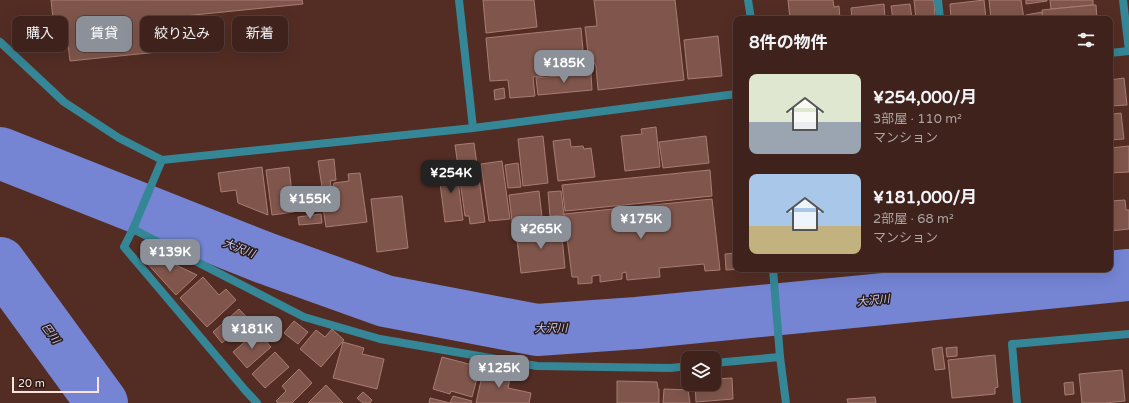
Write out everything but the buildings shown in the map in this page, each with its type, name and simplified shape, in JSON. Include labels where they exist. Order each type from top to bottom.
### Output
[{"type":"street","points":[[459,0],[473,128]]},
{"type":"street","points":[[748,0],[751,16]]},
{"type":"street","points":[[938,0],[940,16]]},
{"type":"street","points":[[1113,53],[1129,51],[1123,0]]},
{"type":"street","points":[[0,42],[64,102],[119,138],[162,160],[473,128],[733,94]]},
{"type":"street","points":[[162,160],[124,247],[257,403]]},
{"type":"street","points":[[133,229],[304,317],[380,339],[537,366],[671,368],[681,367]]},
{"type":"street","points":[[773,272],[780,357],[786,403]]},
{"type":"street","points":[[1017,403],[1012,344],[1129,334]]},
{"type":"street","points":[[721,362],[780,357]]},
{"type":"waterway","name":"大沢川","points":[[0,153],[265,258],[385,301],[537,330],[637,323],[1129,275]]},
{"type":"waterway","name":"巴川","points":[[0,263],[102,403]]}]
